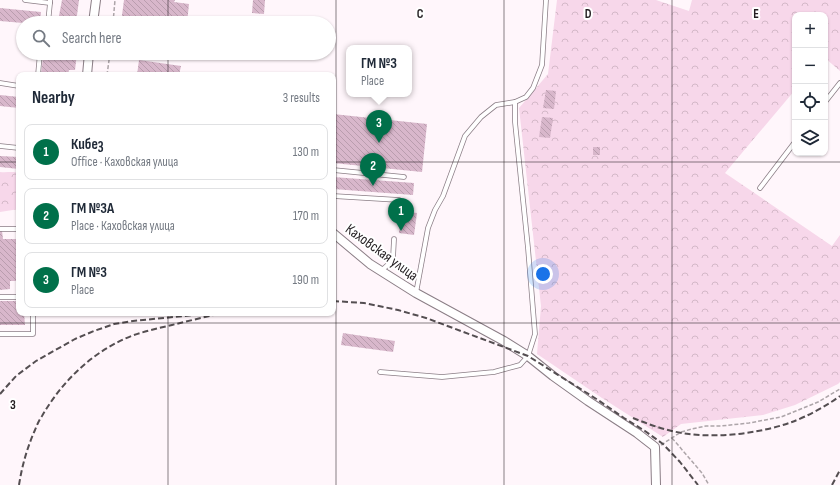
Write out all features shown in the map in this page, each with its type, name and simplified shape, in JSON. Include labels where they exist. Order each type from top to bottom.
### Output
[{"type":"street","points":[[94,16],[96,0]]},
{"type":"street","points":[[87,72],[88,60]]},
{"type":"street","name":"Каховская улица","points":[[336,236],[370,264],[416,293],[504,341],[528,356],[588,401],[637,433],[655,447]]},
{"type":"street","points":[[655,447],[656,485]]},
{"type":"lane","points":[[25,0],[50,2],[49,16]]},
{"type":"lane","points":[[416,293],[428,228],[435,210],[443,196],[464,136],[481,117],[496,105],[515,102],[526,97],[533,88],[542,65],[546,0]]},
{"type":"lane","points":[[38,72],[39,60]]},
{"type":"lane","points":[[828,98],[840,83]]},
{"type":"lane","points":[[0,84],[16,86]]},
{"type":"lane","points":[[380,372],[442,377],[494,372],[520,365],[528,356],[535,334],[515,122],[515,102]]},
{"type":"lane","points":[[0,146],[16,148]]},
{"type":"lane","points":[[760,188],[792,146]]},
{"type":"lane","points":[[336,170],[404,177]]},
{"type":"lane","points":[[336,196],[398,200]]},
{"type":"lane","points":[[0,229],[16,229]]},
{"type":"lane","points":[[381,271],[392,261],[394,239]]},
{"type":"lane","points":[[0,297],[16,297]]},
{"type":"lane","points":[[0,334],[33,334],[33,316]]},
{"type":"path","points":[[114,16],[115,0]]},
{"type":"path","points":[[107,72],[109,60]]},
{"type":"path","points":[[655,447],[681,432],[706,426],[748,423],[781,417],[818,402],[840,389]]},
{"type":"path","points":[[672,438],[702,473],[709,485]]},
{"type":"green space","points":[[557,0],[656,0],[689,11],[692,0],[840,0],[840,71],[828,61],[828,12],[792,12],[792,94],[725,173],[832,246],[840,235],[840,382],[838,384],[795,405],[763,415],[681,424],[663,437],[537,354],[541,306],[519,108],[548,74]]},
{"type":"green space","points":[[0,172],[16,172],[16,209],[0,212]]},
{"type":"building","points":[[62,0],[79,0],[77,16],[59,16]]},
{"type":"building","points":[[124,0],[175,0],[174,2],[189,4],[188,16],[122,16]]},
{"type":"building","points":[[253,0],[265,0],[264,14],[252,13]]},
{"type":"building","points":[[0,8],[41,12],[41,16],[16,16],[16,22],[0,21]]},
{"type":"building","points":[[43,60],[76,60],[75,70],[69,70],[69,72],[41,72]]},
{"type":"building","points":[[139,60],[181,66],[180,72],[137,72]]},
{"type":"building","points":[[546,90],[556,91],[554,109],[543,108]]},
{"type":"building","points":[[0,95],[16,97],[16,108],[0,106]]},
{"type":"building","points":[[336,114],[427,124],[422,172],[336,163]]},
{"type":"building","points":[[542,117],[553,118],[550,138],[539,137]]},
{"type":"building","points":[[593,147],[600,147],[600,155],[593,155]]},
{"type":"building","points":[[0,156],[16,157],[16,169],[0,167]]},
{"type":"building","points":[[336,177],[414,183],[413,195],[336,189]]},
{"type":"building","points":[[401,211],[417,213],[414,235],[399,233]]},
{"type":"building","points":[[0,231],[2,231],[3,239],[16,239],[16,281],[10,281],[10,289],[0,290]]},
{"type":"building","points":[[0,301],[16,301],[16,316],[24,316],[25,325],[0,325]]},
{"type":"building","points":[[343,333],[395,341],[393,352],[341,345]]},
{"type":"railway","points":[[336,301],[364,303],[398,310],[426,318],[528,356],[598,400],[663,444],[680,462],[698,485]]},
{"type":"railway","points":[[0,394],[16,376],[36,361],[75,339],[114,324],[184,316]]},
{"type":"railway","points":[[19,485],[27,450],[39,421],[60,390],[81,368],[93,358],[119,341],[134,335],[210,316]]},
{"type":"railway","points":[[633,418],[675,432],[701,435],[741,434],[792,422],[817,410],[840,396]]},
{"type":"railway","points":[[832,485],[840,470]]},
{"type":"place","name":"ГМ №3","points":[[379,143]]},
{"type":"place","name":"ГМ №3А","points":[[373,186]]},
{"type":"place","name":"Кибез","points":[[401,231]]}]
